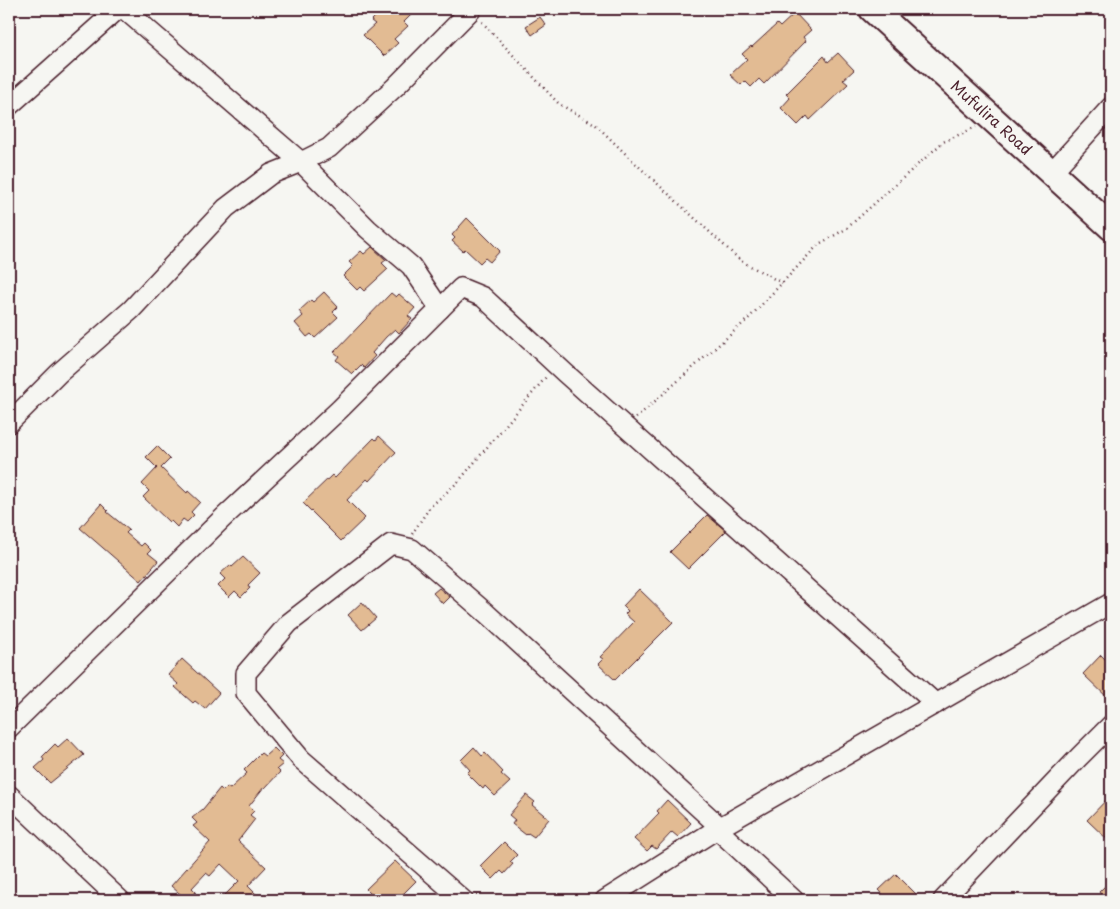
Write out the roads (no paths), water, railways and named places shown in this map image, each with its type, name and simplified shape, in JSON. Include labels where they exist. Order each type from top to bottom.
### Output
[{"type":"main road","name":"Mufulira Road","points":[[882,12],[993,119],[1111,227]]},
{"type":"street","points":[[9,106],[118,9]]},
{"type":"street","points":[[124,9],[301,162],[368,229],[411,266],[440,309]]},
{"type":"street","points":[[9,423],[59,373],[131,310],[226,208],[271,174],[329,148],[395,87],[470,9]]},
{"type":"street","points":[[1051,173],[1111,107]]},
{"type":"street","points":[[9,728],[224,517],[340,409],[461,288],[483,297],[556,365],[936,704]]},
{"type":"street","points":[[463,900],[301,759],[246,693],[246,673],[289,623],[391,544],[412,549],[486,613],[719,828],[794,900]]},
{"type":"street","points":[[605,900],[719,828],[1111,603]]},
{"type":"street","points":[[943,900],[1111,725]]},
{"type":"street","points":[[9,795],[120,900]]}]
